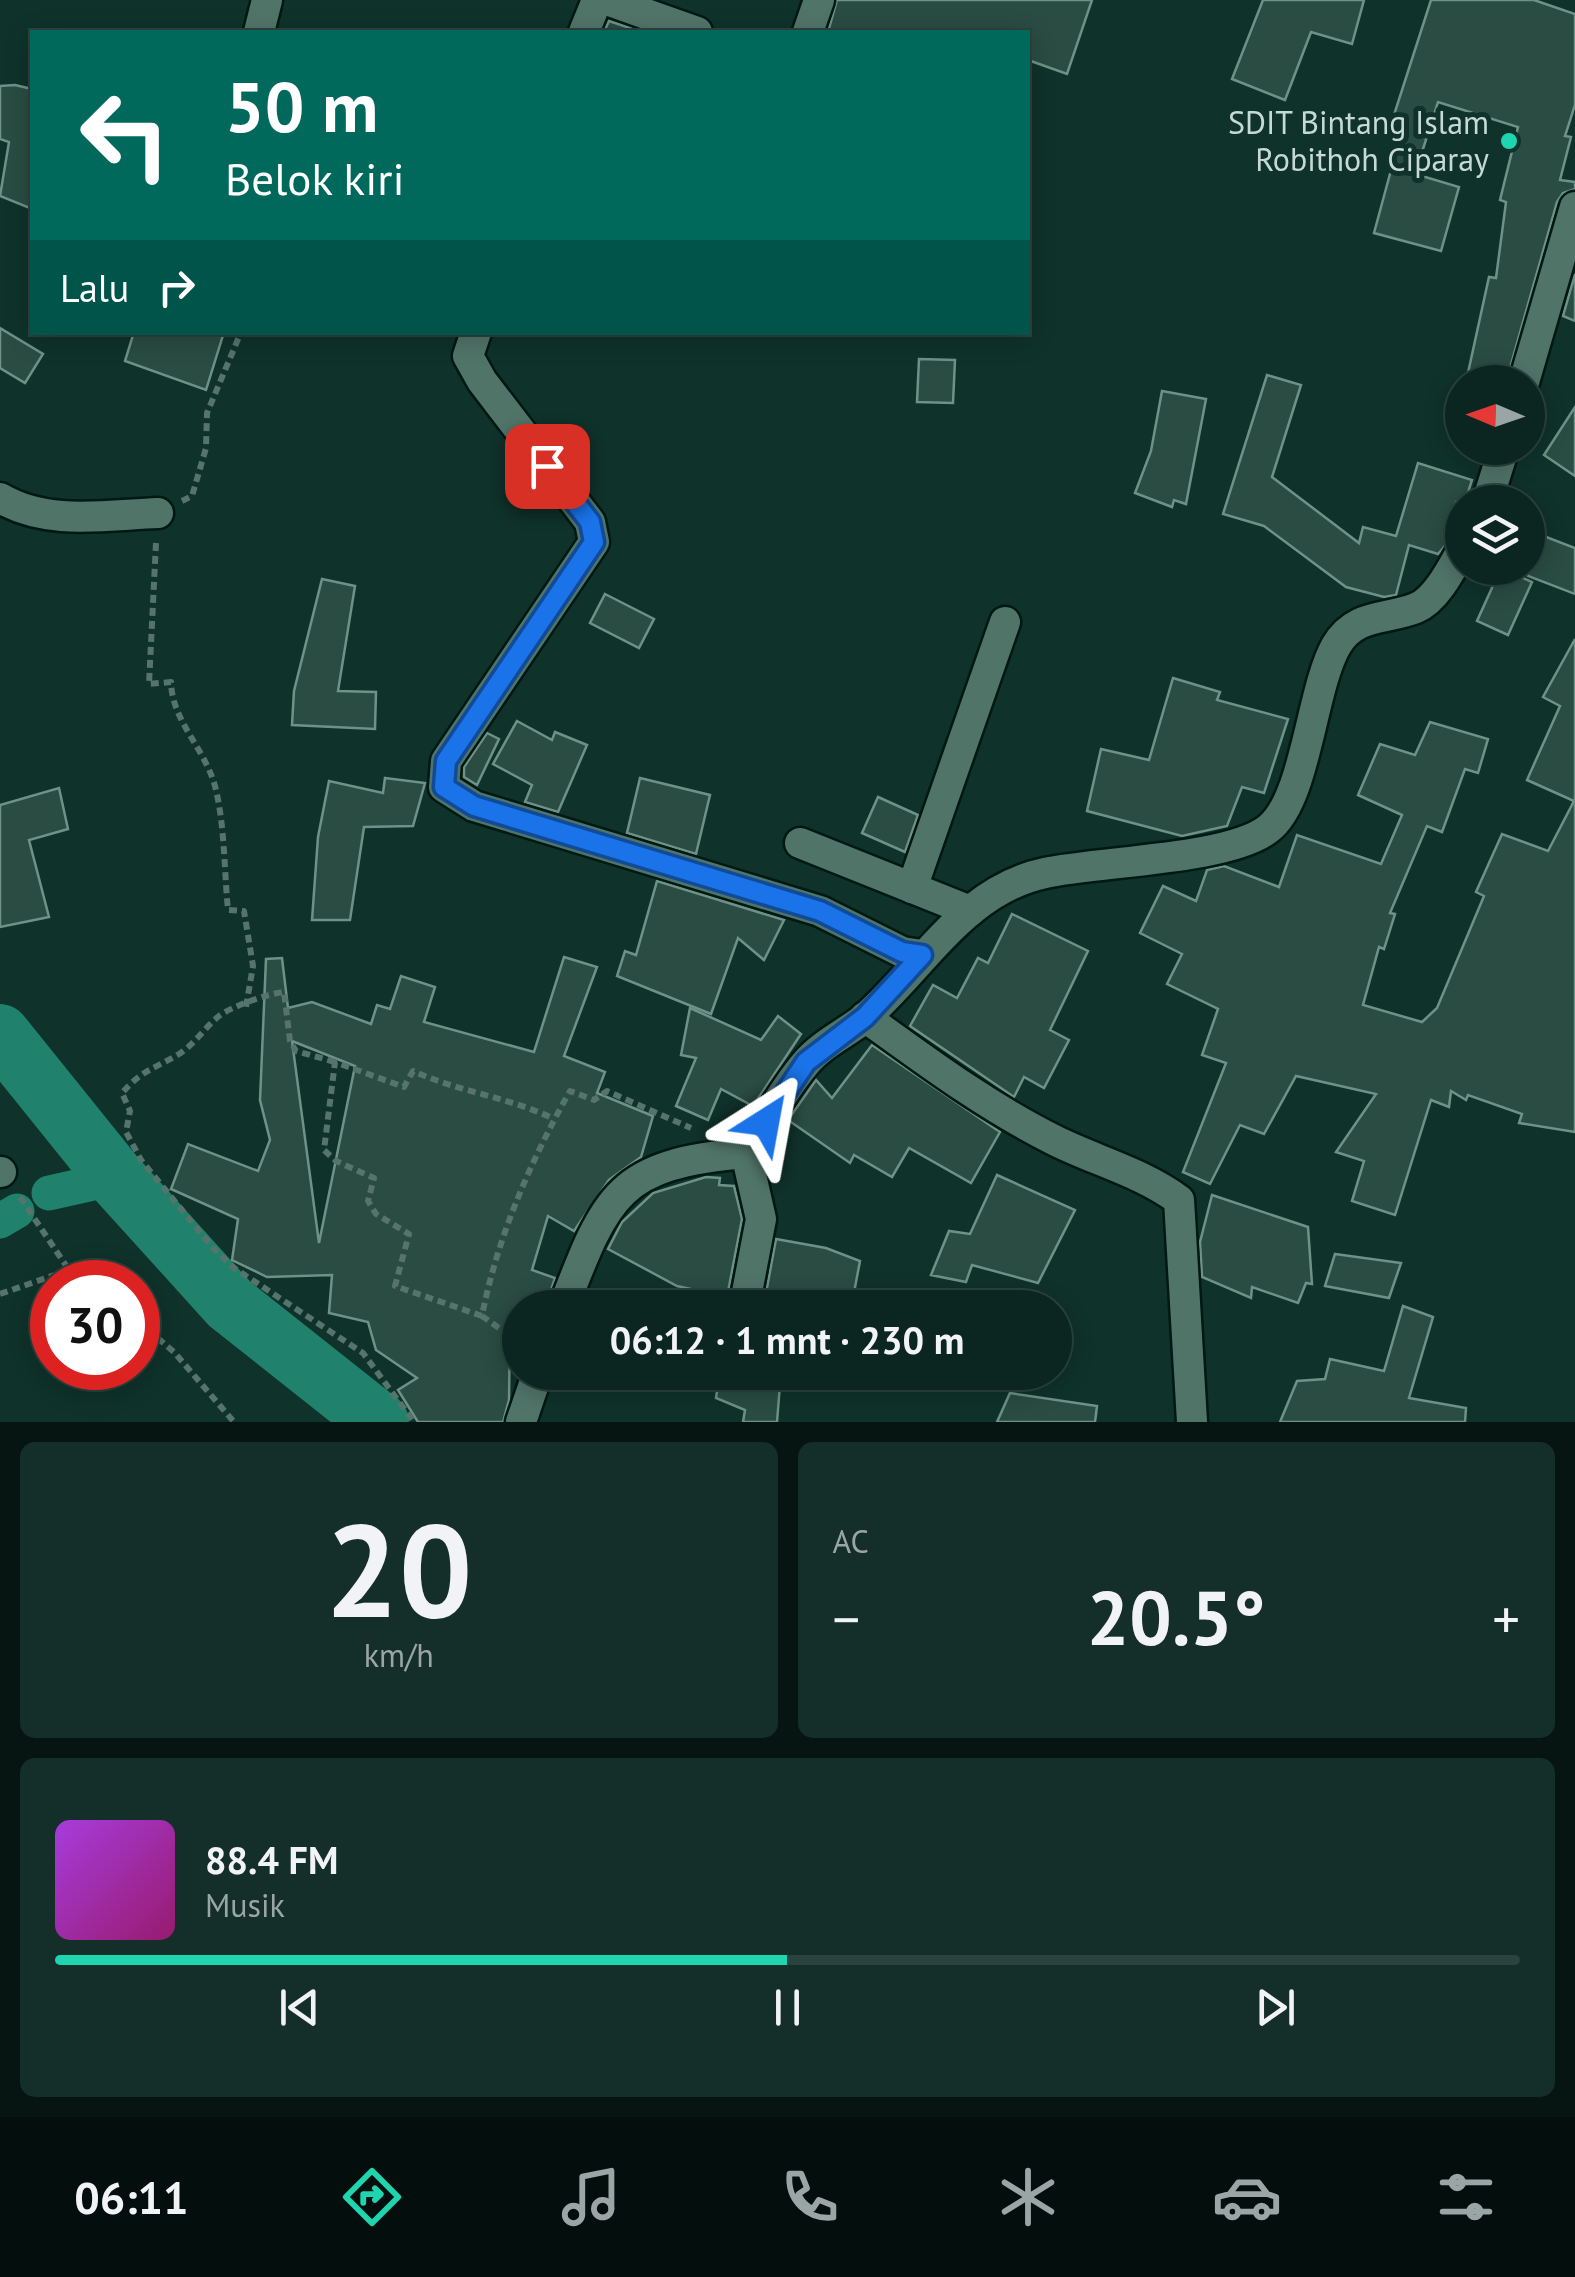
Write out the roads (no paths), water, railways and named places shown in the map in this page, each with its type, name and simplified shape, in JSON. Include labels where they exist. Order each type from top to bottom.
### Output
[{"type":"street","points":[[260,30],[267,0]]},
{"type":"street","points":[[585,30],[597,0]]},
{"type":"street","points":[[607,0],[691,30]]},
{"type":"street","points":[[809,30],[818,0]]},
{"type":"street","points":[[1529,365],[1575,207]]},
{"type":"street","points":[[475,335],[468,356],[482,381],[590,522],[594,542],[446,761],[444,787],[474,806],[820,911],[902,952],[922,955]]},
{"type":"street","points":[[0,498],[24,512],[70,517],[158,513]]},
{"type":"street","points":[[747,1290],[761,1219],[746,1153],[806,1062],[865,1017],[922,955],[970,911],[1007,885],[1047,872],[1106,868],[1236,844],[1269,829],[1289,799],[1337,644],[1370,616],[1418,608],[1445,578]]},
{"type":"street","points":[[912,888],[1005,622]]},
{"type":"street","points":[[800,843],[970,911]]},
{"type":"street","points":[[865,1017],[965,1090],[1054,1140],[1140,1176],[1179,1200],[1192,1422]]},
{"type":"street","points":[[571,1290],[610,1202],[652,1168],[746,1153]]},
{"type":"street","points":[[521,1422],[532,1390]]},
{"type":"waterway","points":[[0,1034],[116,1178],[230,1304],[379,1422]]},
{"type":"waterway","points":[[49,1193],[116,1178]]},
{"type":"waterway","points":[[0,1221],[17,1211]]},
{"type":"place","name":"SDIT Bintang Islam Robithoh Ciparay","points":[[1509,141]]}]
